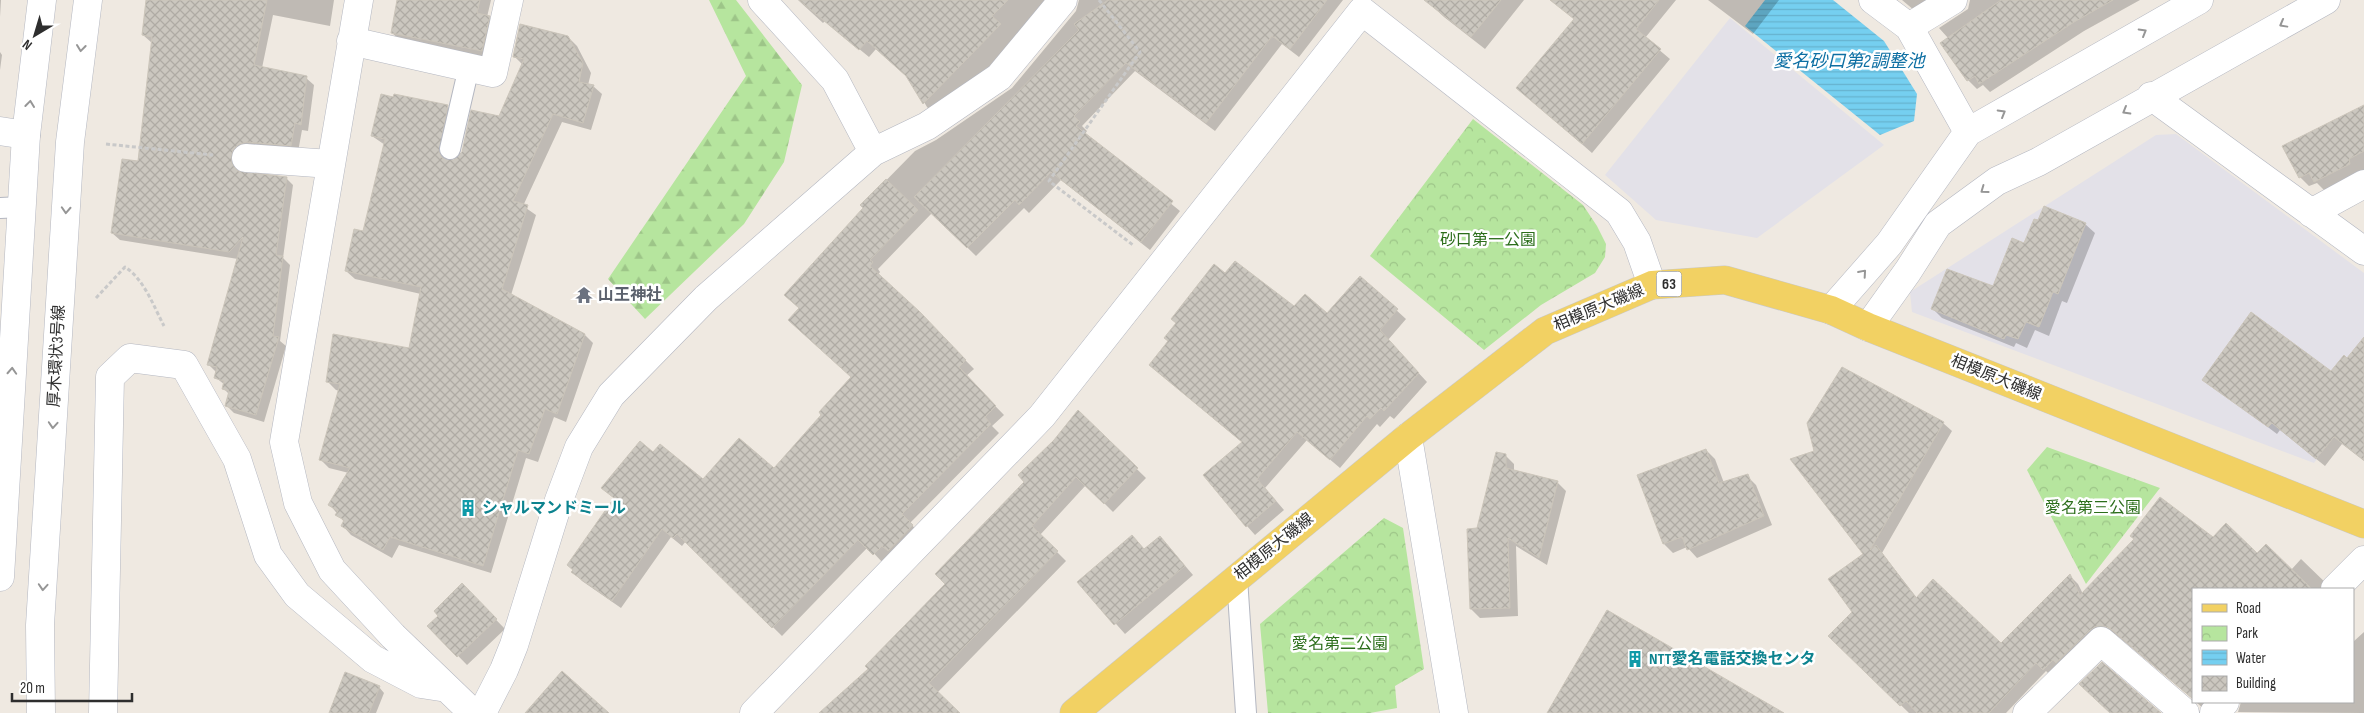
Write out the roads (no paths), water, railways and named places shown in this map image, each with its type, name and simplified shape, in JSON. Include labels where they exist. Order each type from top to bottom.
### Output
[{"type":"main road","name":"相模原大磯線","points":[[1074,713],[1408,437],[1545,331],[1652,286],[1725,280],[1831,310],[1868,327],[2364,524]]},
{"type":"street","points":[[0,577],[13,133],[42,0]]},
{"type":"street","name":"厚木環状3号線","points":[[42,713],[40,625],[70,142],[88,0]]},
{"type":"street","points":[[359,0],[284,442],[298,503],[332,570],[393,636],[473,713]]},
{"type":"street","points":[[351,41],[493,72],[509,0]]},
{"type":"street","points":[[762,0],[835,80],[873,152]]},
{"type":"street","points":[[482,713],[504,670],[514,645],[559,500],[579,447],[611,395],[706,298],[873,152],[927,126],[999,77],[1063,0]]},
{"type":"street","points":[[1873,0],[1909,27],[1968,132]]},
{"type":"street","points":[[1909,27],[1953,0]]},
{"type":"street","points":[[1831,310],[1888,244],[1968,132],[2199,0]]},
{"type":"street","points":[[1868,327],[1908,271],[1938,224],[1997,181],[2038,162],[2151,96],[2326,0]]},
{"type":"street","points":[[754,713],[1042,416],[1159,265],[1366,5],[1619,212],[1637,242],[1652,286]]},
{"type":"street","points":[[2151,96],[2364,251]]},
{"type":"street","points":[[246,158],[330,164]]},
{"type":"street","points":[[2311,213],[2364,184]]},
{"type":"street","points":[[103,713],[110,377],[130,358],[184,364],[237,459],[268,555],[297,595],[373,659],[421,684],[447,688]]},
{"type":"street","points":[[1408,437],[1454,713]]},
{"type":"street","points":[[2337,588],[2364,560]]},
{"type":"street","points":[[2027,713],[2100,641],[2185,713]]},
{"type":"street","points":[[2214,713],[2224,703]]},
{"type":"lane","points":[[450,150],[468,67]]},
{"type":"lane","points":[[1237,578],[1246,713]]},
{"type":"water","name":"愛名砂口第2調整池","points":[[1765,0],[1833,0],[1884,41],[1917,94],[1914,121],[1880,135],[1745,26]]},
{"type":"place","name":"山王神社","points":[[584,295]]},
{"type":"place","name":"シャルマンドミール","points":[[468,508]]},
{"type":"place","name":"NTT愛名電話交換センタ","points":[[1635,659]]},
{"type":"park label","name":"砂口第一公園","points":[[1488,240]]},
{"type":"park label","name":"愛名第三公園","points":[[2093,508]]},
{"type":"park label","name":"愛名第二公園","points":[[1340,644]]}]
